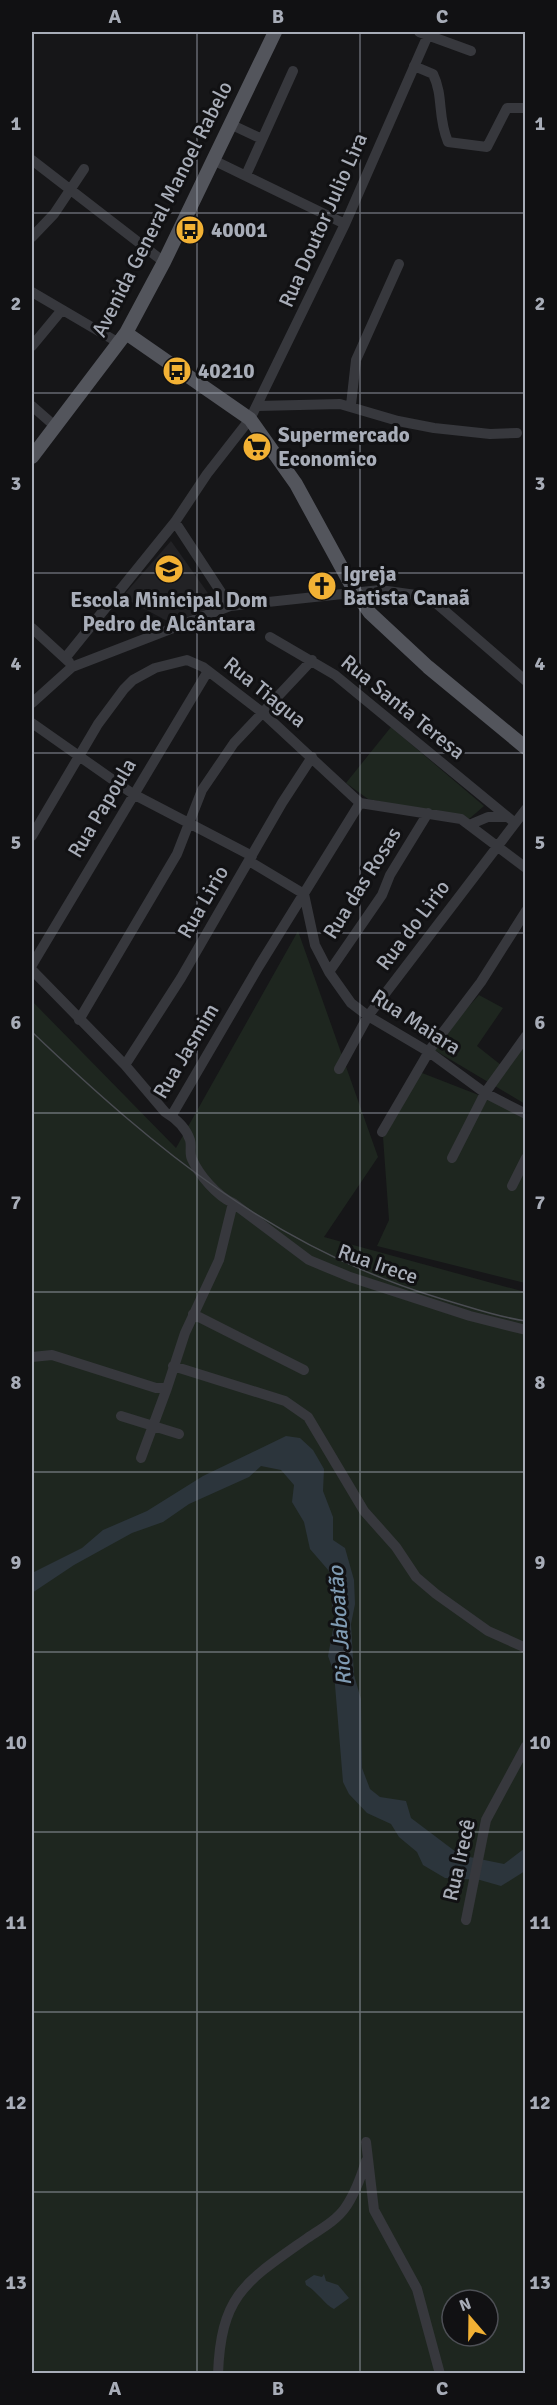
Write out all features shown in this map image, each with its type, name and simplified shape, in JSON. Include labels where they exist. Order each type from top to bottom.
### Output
[{"type":"main road","name":"Avenida General Manoel Rabelo","points":[[32,457],[123,338],[164,262],[275,32]]},
{"type":"main road","points":[[123,338],[250,419],[296,484],[355,592],[370,613],[390,633],[525,748]]},
{"type":"street","points":[[424,33],[471,51]]},
{"type":"street","name":"Rua Doutor Julio Lira","points":[[66,657],[176,522],[207,474],[258,406],[345,224],[414,66],[424,33]]},
{"type":"street","points":[[414,66],[433,74],[439,86],[441,125],[448,142],[487,147],[507,108],[525,108]]},
{"type":"street","points":[[246,175],[293,71]]},
{"type":"street","points":[[230,124],[262,139]]},
{"type":"street","points":[[32,160],[164,262]]},
{"type":"street","points":[[213,160],[345,224]]},
{"type":"street","points":[[32,237],[54,214],[84,170]]},
{"type":"street","points":[[351,405],[356,360],[399,264]]},
{"type":"street","points":[[32,292],[61,310],[123,338]]},
{"type":"street","points":[[33,343],[61,310]]},
{"type":"street","points":[[258,406],[351,405],[398,421],[444,429],[490,434],[517,433]]},
{"type":"street","points":[[32,406],[56,427]]},
{"type":"street","points":[[176,522],[230,606]]},
{"type":"street","points":[[32,703],[72,667],[230,606],[355,592],[401,592],[437,604],[525,681]]},
{"type":"street","points":[[32,628],[66,657],[72,667]]},
{"type":"street","name":"Rua Santa Teresa","points":[[270,637],[336,675],[505,817]]},
{"type":"street","name":"Rua Tiagua","points":[[32,836],[98,724],[133,680],[155,668],[178,660],[195,662],[263,713],[360,802]]},
{"type":"street","points":[[79,1020],[150,903],[189,824],[202,790],[234,743],[312,660]]},
{"type":"street","name":"Rua Papoula","points":[[32,965],[208,671]]},
{"type":"street","points":[[33,728],[81,756],[133,794],[251,859],[304,894]]},
{"type":"street","name":"Rua Lirio","points":[[125,1065],[181,978],[312,757]]},
{"type":"street","points":[[360,802],[450,816],[470,825],[525,868]]},
{"type":"street","name":"Rua Jasmim","points":[[32,970],[125,1065],[157,1104],[172,1115],[360,802]]},
{"type":"street","name":"Rua do Lirio","points":[[339,1069],[368,1016],[525,809]]},
{"type":"street","name":"Rua das Rosas","points":[[329,972],[382,895],[390,875],[428,813]]},
{"type":"street","points":[[470,825],[488,817],[505,817],[515,823]]},
{"type":"street","name":"Rua Maiara","points":[[304,894],[315,945],[329,972],[347,998],[368,1016],[429,1052],[485,1093],[525,1114]]},
{"type":"street","points":[[382,1132],[429,1052],[481,982],[525,911]]},
{"type":"street","points":[[452,1158],[485,1093],[525,1036]]},
{"type":"street","name":"Rua Irece","points":[[172,1115],[190,1140],[190,1156],[195,1165],[221,1198],[232,1203],[309,1260],[350,1277],[459,1312],[525,1330]]},
{"type":"street","points":[[512,1186],[524,1164]]},
{"type":"street","points":[[141,1458],[193,1314],[219,1260],[232,1203]]},
{"type":"street","points":[[193,1314],[304,1371]]},
{"type":"street","points":[[32,1357],[52,1355],[156,1388],[167,1388]]},
{"type":"street","points":[[173,1366],[285,1401],[308,1417],[364,1511],[396,1547],[416,1577],[436,1594],[488,1630],[525,1648]]},
{"type":"street","points":[[121,1416],[153,1424],[179,1434]]},
{"type":"street","name":"Rua Irecê","points":[[466,1920],[486,1820],[525,1746]]},
{"type":"street","points":[[366,2142],[366,2162],[374,2210],[417,2289],[440,2373]]},
{"type":"street","points":[[218,2373],[221,2333],[234,2300],[274,2261],[337,2217],[352,2197],[366,2162]]},
{"type":"shaded area","name":"Escola Minicipal Dom Pedro de Alcântara","points":[[171,541],[217,606],[171,623],[122,597]]},
{"type":"shaded area","points":[[391,727],[484,806],[469,819],[368,799],[346,783]]},
{"type":"shaded area","points":[[298,931],[378,1157],[324,1237],[525,1292],[525,2373],[32,2373],[32,1001],[176,1148]]},
{"type":"shaded area","points":[[479,995],[503,1008],[477,1046],[501,1065],[525,1041],[525,1104],[431,1048]]},
{"type":"shaded area","points":[[417,1071],[525,1113],[525,1283],[377,1246],[389,1220],[383,1137]]},
{"type":"water","name":"Rio Jaboatão","points":[[286,1436],[300,1438],[313,1450],[324,1469],[323,1491],[333,1517],[333,1540],[345,1548],[354,1580],[355,1604],[351,1624],[354,1675],[361,1699],[362,1768],[370,1789],[380,1797],[406,1801],[411,1818],[460,1855],[504,1864],[525,1848],[525,1871],[501,1886],[480,1880],[445,1878],[423,1865],[417,1852],[399,1837],[391,1824],[367,1813],[349,1794],[343,1782],[334,1673],[328,1656],[335,1619],[332,1604],[333,1584],[329,1571],[310,1549],[304,1522],[292,1502],[294,1485],[281,1470],[261,1466],[249,1477],[189,1504],[163,1522],[132,1533],[74,1565],[32,1593],[32,1573],[82,1548],[103,1530],[147,1511],[203,1476]]},
{"type":"water","points":[[324,2274],[326,2281],[338,2285],[349,2298],[334,2309],[306,2285],[305,2281],[314,2275],[322,2277]]},
{"type":"tram line","points":[[32,1032],[78,1075],[172,1155],[221,1191],[272,1224],[325,1253],[382,1278],[442,1299],[526,1321]]},
{"type":"place","name":"40001","points":[[190,230]]},
{"type":"place","name":"40210","points":[[177,371]]},
{"type":"place","name":"Supermercado Economico","points":[[257,447]]},
{"type":"place","name":"Escola Minicipal Dom Pedro de Alcântara","points":[[169,569]]},
{"type":"place","name":"Igreja Batista Canaã","points":[[322,586]]}]
